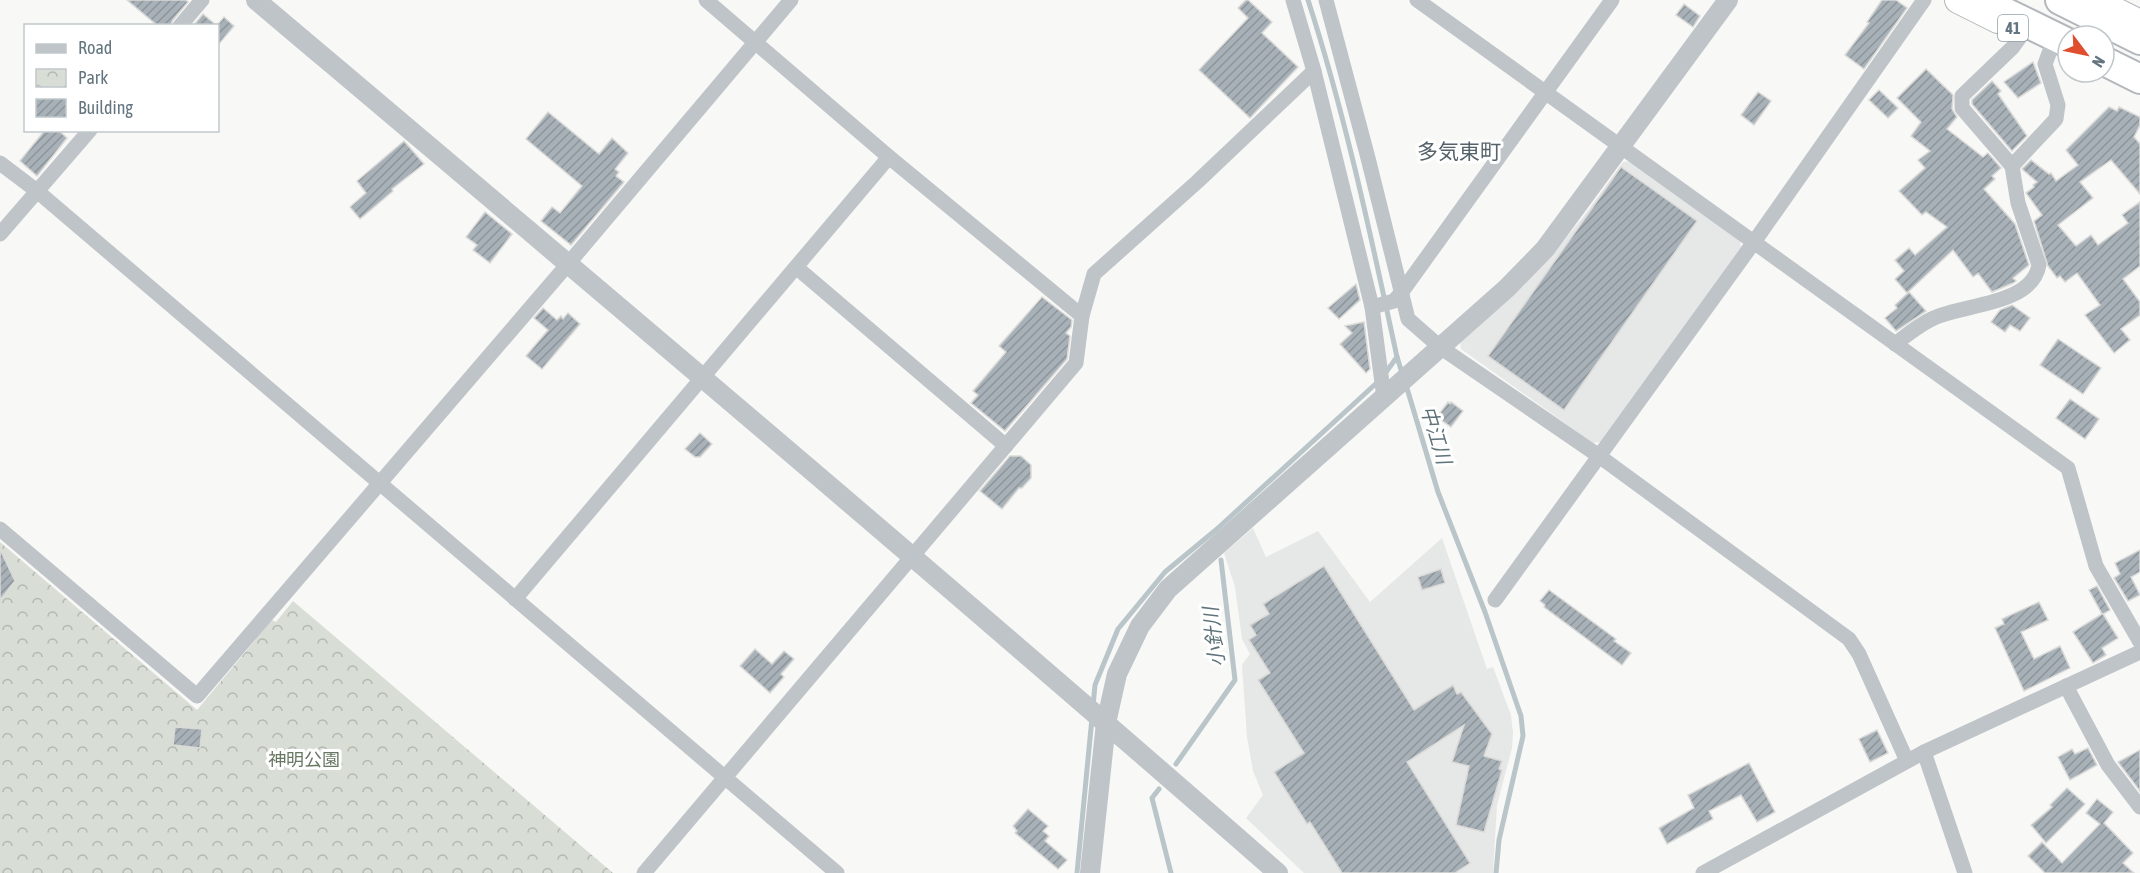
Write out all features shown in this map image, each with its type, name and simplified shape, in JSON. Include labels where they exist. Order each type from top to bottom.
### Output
[{"type":"highway","name":"41","points":[[1958,0],[2023,33],[2056,47]]},
{"type":"highway","points":[[1980,0],[2056,45]]},
{"type":"highway","points":[[2022,0],[2068,24]]},
{"type":"highway","points":[[2060,0],[2140,40]]},
{"type":"highway","points":[[2094,0],[2140,22]]},
{"type":"highway","points":[[2116,49],[2140,61]]},
{"type":"highway","points":[[2116,67],[2140,79]]},
{"type":"highway","points":[[2116,81],[2140,93]]},
{"type":"street","points":[[182,24],[202,0]]},
{"type":"street","points":[[256,0],[702,377],[1278,873]]},
{"type":"street","points":[[706,0],[889,157],[1082,316]]},
{"type":"street","points":[[0,529],[197,696],[791,0]]},
{"type":"street","points":[[1293,0],[1314,71],[1372,307],[1387,395]]},
{"type":"street","points":[[1326,0],[1368,158],[1397,297],[1408,319],[1440,347],[1599,456],[1849,639],[1859,654],[1907,761]]},
{"type":"street","points":[[1417,0],[2068,468],[2096,566],[2140,642]]},
{"type":"street","points":[[1372,307],[1397,297],[1612,0]]},
{"type":"street","points":[[1090,873],[1104,721],[1117,674],[1140,626],[1168,590],[1507,288],[1545,249],[1728,0]]},
{"type":"street","points":[[1495,600],[1754,242],[1924,0]]},
{"type":"street","points":[[1895,344],[1933,318],[2013,295],[2026,288],[2037,275],[2039,265],[2018,203],[2012,166],[1962,108],[1962,96],[2013,47],[2023,33]]},
{"type":"street","points":[[2012,166],[2056,119],[2058,105],[2045,64],[2056,54]]},
{"type":"street","points":[[644,873],[1076,363],[1082,316],[1094,274],[1197,182],[1314,71]]},
{"type":"street","points":[[0,234],[88,132]]},
{"type":"street","points":[[515,599],[889,157]]},
{"type":"street","points":[[0,163],[37,191],[837,873]]},
{"type":"street","points":[[796,267],[1006,446]]},
{"type":"street","points":[[1703,873],[1722,869],[1924,752],[2140,652]]},
{"type":"street","points":[[2066,686],[2108,765],[2140,807]]},
{"type":"street","points":[[1924,752],[1965,873]]},
{"type":"shaded area","points":[[1632,161],[1740,240],[1741,247],[1600,442],[1593,443],[1461,349],[1460,342],[1555,251],[1623,162]]},
{"type":"shaded area","points":[[1253,528],[1266,557],[1318,531],[1370,602],[1442,538],[1487,669],[1493,667],[1511,715],[1512,748],[1497,805],[1493,873],[1304,873],[1246,818],[1263,795],[1253,771],[1247,737],[1242,665],[1250,654],[1242,639],[1235,587],[1224,553]]},
{"type":"green space","name":"神明公園","points":[[0,542],[197,710],[272,620],[276,622],[293,601],[613,873],[0,873]]},
{"type":"building","points":[[127,0],[186,0],[188,2],[171,24],[156,24]]},
{"type":"building","points":[[1246,0],[1272,22],[1262,33],[1298,67],[1250,118],[1199,70],[1248,18],[1238,8]]},
{"type":"building","points":[[1882,0],[1896,0],[1907,8],[1864,69],[1845,55],[1869,23],[1867,22]]},
{"type":"building","points":[[1684,4],[1700,16],[1693,27],[1676,15]]},
{"type":"building","points":[[203,14],[215,24],[195,24]]},
{"type":"building","points":[[224,17],[234,26],[219,44],[219,24]]},
{"type":"building","points":[[2033,62],[2041,83],[2018,98],[2004,82]]},
{"type":"building","points":[[1926,69],[1953,95],[1952,109],[1957,117],[1947,129],[1983,157],[1988,153],[2001,168],[1992,176],[1995,179],[1984,189],[2015,224],[2029,265],[2013,278],[2016,281],[1992,292],[1978,273],[1973,277],[1953,250],[1907,293],[1895,279],[1904,271],[1895,260],[1909,248],[1915,255],[1947,227],[1926,212],[1922,215],[1899,191],[1925,168],[1918,160],[1930,151],[1911,136],[1921,122],[1897,98]]},
{"type":"building","points":[[1992,81],[2001,91],[1998,94],[2027,136],[2012,151],[1972,104],[1972,100]]},
{"type":"building","points":[[1879,90],[1898,108],[1888,118],[1869,100]]},
{"type":"building","points":[[1758,92],[1771,101],[1754,125],[1741,115]]},
{"type":"building","points":[[2109,107],[2117,111],[2119,107],[2140,117],[2140,125],[2134,137],[2140,144],[2140,194],[2111,160],[2080,182],[2093,198],[2058,225],[2076,246],[2091,235],[2098,245],[2128,223],[2122,215],[2140,202],[2140,266],[2123,279],[2140,302],[2140,315],[2121,329],[2130,340],[2114,353],[2085,315],[2100,305],[2077,273],[2065,282],[2060,276],[2057,278],[2048,266],[2034,221],[2042,215],[2026,193],[2037,182],[2022,169],[2031,160],[2049,174],[2051,173],[2056,181],[2078,165],[2066,150]]},
{"type":"building","points":[[548,112],[599,154],[612,138],[628,153],[615,169],[619,172],[616,176],[624,182],[571,245],[541,221],[552,207],[560,213],[582,186],[526,139]]},
{"type":"building","points":[[43,132],[60,132],[67,138],[37,176],[20,161]]},
{"type":"building","points":[[404,141],[424,164],[392,189],[393,191],[360,219],[350,207],[366,193],[357,181]]},
{"type":"building","points":[[1621,167],[1697,221],[1564,410],[1488,356]]},
{"type":"building","points":[[485,212],[512,234],[490,263],[473,250],[477,245],[466,237]]},
{"type":"building","points":[[1356,284],[1360,300],[1339,319],[1328,308]]},
{"type":"building","points":[[1909,292],[1926,311],[1896,331],[1885,318],[1897,308],[1895,305]]},
{"type":"building","points":[[1042,297],[1072,320],[1071,327],[1066,333],[1070,336],[1067,359],[1005,431],[971,403],[978,395],[973,391],[1006,352],[999,346]]},
{"type":"building","points":[[2012,305],[2030,318],[2020,331],[2010,325],[2005,332],[1991,322],[2000,310]]},
{"type":"building","points":[[543,308],[557,320],[561,316],[563,319],[568,313],[580,324],[542,369],[526,356],[548,330],[534,318]]},
{"type":"building","points":[[1364,322],[1370,369],[1366,373],[1340,344],[1352,333],[1345,326]]},
{"type":"building","points":[[2058,339],[2101,368],[2083,394],[2040,365]]},
{"type":"building","points":[[2070,399],[2099,419],[2085,439],[2056,418]]},
{"type":"building","points":[[1448,402],[1463,411],[1451,427],[1437,417]]},
{"type":"building","points":[[700,433],[712,444],[700,457],[695,457],[685,449]]},
{"type":"building","points":[[1010,456],[1021,456],[1031,465],[1031,478],[1022,488],[1019,488],[1002,509],[980,491]]},
{"type":"building","points":[[0,549],[15,581],[0,600]]},
{"type":"building","points":[[2140,550],[2140,572],[2131,577],[2140,595],[2128,601],[2114,578],[2120,574],[2115,563]]},
{"type":"building","points":[[1324,566],[1414,710],[1453,685],[1457,694],[1461,692],[1492,734],[1484,756],[1502,761],[1499,769],[1502,770],[1484,832],[1456,825],[1469,766],[1452,762],[1464,725],[1407,762],[1470,863],[1455,873],[1342,873],[1310,822],[1307,824],[1274,772],[1304,753],[1258,680],[1270,673],[1249,640],[1256,635],[1250,625],[1269,614],[1263,604]]},
{"type":"building","points":[[1441,569],[1445,583],[1422,590],[1418,577]]},
{"type":"building","points":[[2097,586],[2110,610],[2103,614],[2118,638],[2102,648],[2106,655],[2093,663],[2073,632],[2102,614],[2089,590]]},
{"type":"building","points":[[1549,590],[1616,639],[1614,641],[1631,653],[1622,665],[1544,607],[1545,605],[1540,601]]},
{"type":"building","points":[[2039,602],[2048,620],[2021,632],[2034,659],[2060,646],[2070,668],[2024,691],[1995,628],[2004,624],[2002,619]]},
{"type":"building","points":[[755,649],[772,664],[784,651],[794,659],[781,674],[784,677],[770,693],[740,666]]},
{"type":"building","points":[[175,727],[202,729],[200,748],[173,745]]},
{"type":"building","points":[[1877,730],[1888,753],[1870,762],[1859,739]]},
{"type":"building","points":[[2088,748],[2097,765],[2070,780],[2058,757],[2072,749],[2075,754]]},
{"type":"building","points":[[2140,750],[2140,791],[2118,762]]},
{"type":"building","points":[[1749,763],[1775,812],[1757,822],[1741,795],[1709,811],[1713,819],[1667,844],[1659,828],[1694,808],[1688,795]]},
{"type":"building","points":[[2067,788],[2085,804],[2046,843],[2031,825],[2052,807],[2050,805]]},
{"type":"building","points":[[2097,799],[2113,812],[2104,823],[2133,853],[2123,863],[2134,873],[2045,873],[2028,856],[2042,842],[2062,863],[2100,824],[2086,813]]},
{"type":"building","points":[[1028,809],[1048,826],[1043,831],[1049,836],[1045,841],[1067,860],[1058,869],[1015,833],[1017,831],[1013,826]]},
{"type":"waterway","name":"中江川","points":[[1308,0],[1346,133],[1403,376]]},
{"type":"waterway","points":[[1093,706],[1095,685],[1118,629],[1165,572],[1217,529],[1381,379],[1397,357]]},
{"type":"waterway","name":"中江川","points":[[1406,385],[1438,492],[1485,612],[1521,716],[1523,736],[1499,840],[1496,873]]},
{"type":"waterway","name":"小針川","points":[[1176,764],[1235,680],[1221,560]]},
{"type":"waterway","points":[[1077,873],[1092,718]]},
{"type":"waterway","name":"小針川","points":[[1159,789],[1152,798],[1171,873]]},
{"type":"district","name":"多気東町","points":[[1459,152]]}]
